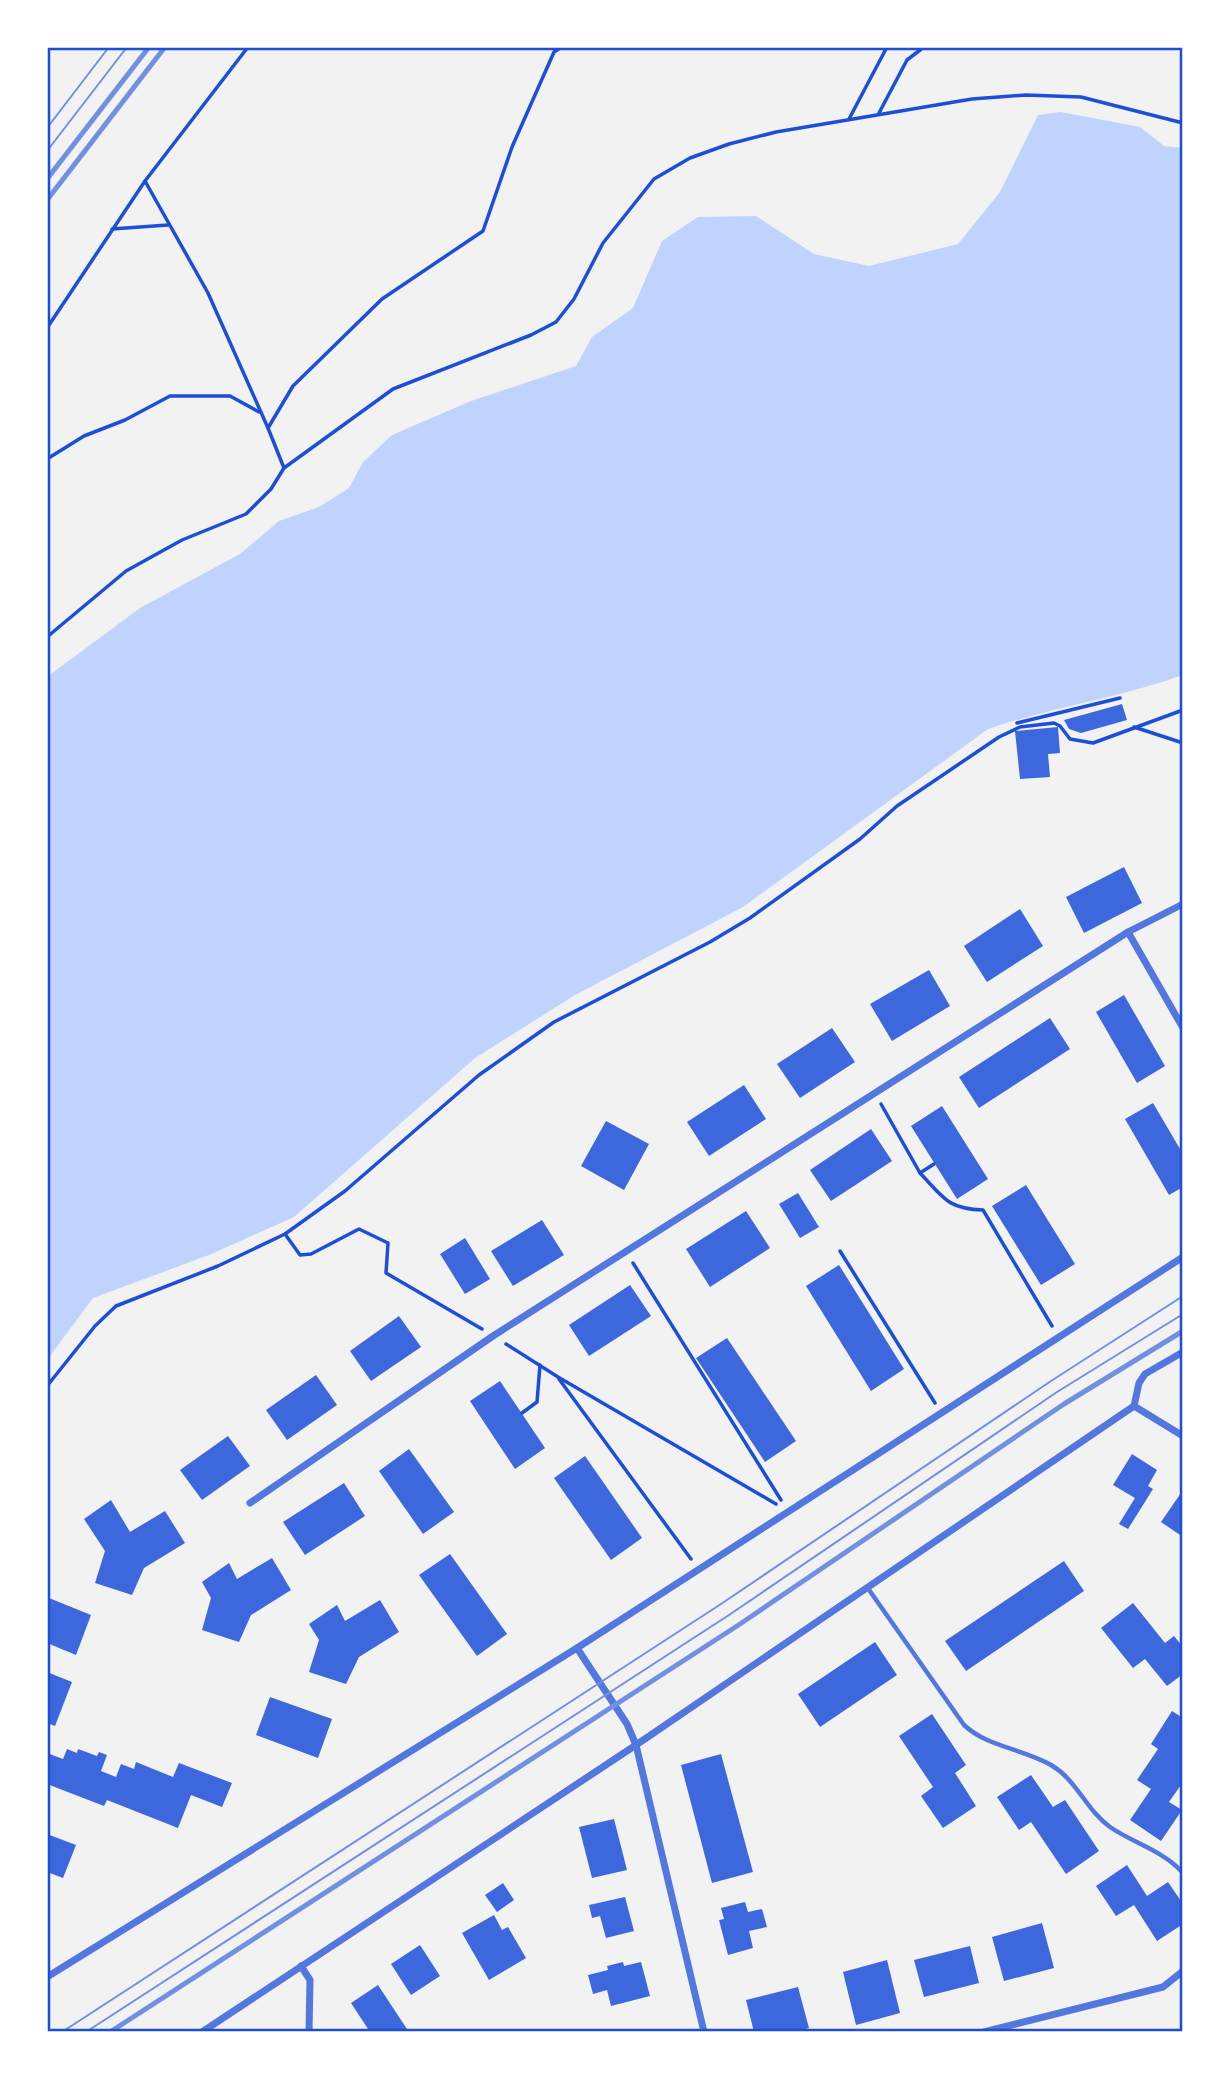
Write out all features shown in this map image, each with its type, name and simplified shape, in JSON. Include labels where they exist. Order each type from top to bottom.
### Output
[{"type":"street","points":[[250,1503],[493,1336],[625,1251],[1128,932],[1183,904]]},
{"type":"street","points":[[1128,932],[1183,1028]]},
{"type":"street","points":[[47,1977],[577,1648],[1183,1257]]},
{"type":"street","points":[[202,2032],[636,1745],[1134,1406],[1139,1383],[1145,1374],[1183,1352]]},
{"type":"street","points":[[1134,1406],[1183,1436]]},
{"type":"street","points":[[577,1648],[627,1724],[636,1745],[704,2032]]},
{"type":"street","points":[[301,1966],[310,1980],[309,2032]]},
{"type":"street","points":[[984,2032],[1163,1987],[1183,1971]]},
{"type":"lane","points":[[867,1586],[964,1725],[975,1735],[1054,1766],[1067,1777],[1098,1817],[1110,1827],[1183,1872]]},
{"type":"path","points":[[47,328],[145,181],[248,47]]},
{"type":"path","points":[[268,428],[293,386],[382,299],[483,231],[512,147],[554,52],[562,47]]},
{"type":"path","points":[[849,120],[887,47]]},
{"type":"path","points":[[879,113],[906,60],[924,47]]},
{"type":"path","points":[[47,637],[126,571],[183,540],[246,514],[271,489],[284,468],[394,389],[531,335],[556,322],[574,299],[603,243],[654,179],[690,158],[729,144],[776,132],[972,99],[1026,95],[1081,97],[1183,123]]},
{"type":"path","points":[[145,181],[208,293],[284,468]]},
{"type":"path","points":[[112,229],[168,225]]},
{"type":"path","points":[[47,459],[84,436],[125,420],[170,396],[230,396],[260,413]]},
{"type":"path","points":[[1017,723],[1120,698]]},
{"type":"path","points":[[47,1386],[95,1326],[116,1306],[218,1266],[285,1234],[345,1191],[479,1075],[554,1023],[710,942],[750,918],[860,839],[897,806],[999,737],[1020,727],[1054,723],[1060,726],[1070,739],[1093,743],[1183,710]]},
{"type":"path","points":[[1132,727],[1183,743]]},
{"type":"path","points":[[875,1093],[920,1173],[949,1203],[962,1209],[983,1210],[1059,1336]]},
{"type":"path","points":[[920,1173],[934,1164]]},
{"type":"path","points":[[285,1234],[300,1255],[311,1254],[359,1229],[388,1243],[386,1273],[787,1511]]},
{"type":"path","points":[[625,1251],[787,1511]]},
{"type":"path","points":[[840,1251],[942,1413]]},
{"type":"path","points":[[522,1413],[537,1402],[540,1365]]},
{"type":"path","points":[[558,1377],[698,1570]]},
{"type":"water","points":[[1061,112],[1140,127],[1164,146],[1183,148],[1183,675],[988,729],[743,907],[575,995],[475,1058],[294,1217],[209,1255],[93,1298],[47,1360],[47,677],[140,608],[240,554],[279,521],[319,507],[349,488],[363,462],[392,435],[471,401],[576,366],[592,337],[633,308],[662,241],[698,217],[756,216],[814,254],[869,266],[958,244],[1000,192],[1038,115]]},
{"type":"building","points":[[1122,704],[1127,720],[1081,733],[1069,729],[1064,720]]},
{"type":"building","points":[[1058,727],[1060,753],[1048,754],[1050,777],[1020,779],[1015,731]]},
{"type":"building","points":[[1124,867],[1142,903],[1084,933],[1066,897]]},
{"type":"building","points":[[1020,909],[1043,946],[987,982],[964,946]]},
{"type":"building","points":[[929,970],[950,1006],[892,1041],[870,1004]]},
{"type":"building","points":[[1124,995],[1165,1066],[1137,1083],[1096,1012]]},
{"type":"building","points":[[1050,1018],[1070,1049],[979,1108],[959,1077]]},
{"type":"building","points":[[832,1028],[855,1062],[800,1098],[777,1064]]},
{"type":"building","points":[[744,1085],[766,1119],[709,1156],[687,1122]]},
{"type":"building","points":[[1153,1103],[1183,1154],[1183,1187],[1169,1195],[1125,1119]]},
{"type":"building","points":[[942,1106],[988,1179],[957,1199],[911,1126]]},
{"type":"building","points":[[606,1121],[649,1144],[624,1190],[581,1166]]},
{"type":"building","points":[[871,1129],[892,1161],[831,1201],[810,1170]]},
{"type":"building","points":[[1026,1185],[1075,1264],[1041,1285],[992,1206]]},
{"type":"building","points":[[798,1193],[819,1227],[800,1238],[779,1204]]},
{"type":"building","points":[[746,1211],[770,1248],[710,1287],[686,1249]]},
{"type":"building","points":[[542,1220],[564,1255],[513,1286],[491,1251]]},
{"type":"building","points":[[465,1238],[490,1279],[465,1294],[440,1254]]},
{"type":"building","points":[[839,1265],[904,1369],[871,1391],[806,1286]]},
{"type":"building","points":[[630,1285],[651,1316],[589,1356],[569,1325]]},
{"type":"building","points":[[399,1316],[421,1347],[371,1381],[350,1351]]},
{"type":"building","points":[[727,1338],[796,1441],[765,1462],[696,1358]]},
{"type":"building","points":[[316,1375],[337,1405],[287,1440],[266,1410]]},
{"type":"building","points":[[500,1381],[545,1448],[515,1469],[470,1401]]},
{"type":"building","points":[[228,1436],[250,1466],[202,1500],[180,1470]]},
{"type":"building","points":[[409,1449],[454,1512],[423,1534],[379,1471]]},
{"type":"building","points":[[1132,1454],[1157,1470],[1148,1486],[1153,1489],[1128,1529],[1119,1524],[1135,1498],[1113,1485]]},
{"type":"building","points":[[585,1456],[642,1538],[611,1560],[554,1478]]},
{"type":"building","points":[[344,1483],[365,1516],[305,1555],[283,1522]]},
{"type":"building","points":[[1183,1490],[1183,1537],[1161,1522]]},
{"type":"building","points":[[111,1500],[130,1532],[165,1511],[185,1543],[144,1568],[132,1595],[95,1583],[105,1551],[84,1519]]},
{"type":"building","points":[[450,1554],[507,1634],[477,1656],[419,1575]]},
{"type":"building","points":[[272,1558],[291,1590],[251,1615],[239,1642],[202,1630],[211,1598],[202,1582],[229,1563],[237,1579]]},
{"type":"building","points":[[1064,1561],[1084,1591],[966,1671],[945,1641]]},
{"type":"building","points":[[49,1598],[91,1615],[76,1655],[47,1643]]},
{"type":"building","points":[[380,1600],[399,1632],[359,1657],[346,1684],[309,1672],[319,1640],[309,1624],[337,1605],[345,1621]]},
{"type":"building","points":[[1133,1603],[1165,1643],[1174,1636],[1183,1647],[1183,1674],[1167,1686],[1145,1659],[1133,1668],[1101,1628]]},
{"type":"building","points":[[875,1642],[897,1675],[820,1727],[798,1694]]},
{"type":"building","points":[[47,1672],[72,1682],[55,1726],[47,1723]]},
{"type":"building","points":[[270,1697],[332,1719],[318,1758],[256,1735]]},
{"type":"building","points":[[1172,1711],[1183,1718],[1183,1782],[1169,1802],[1182,1810],[1161,1841],[1130,1820],[1151,1789],[1137,1780],[1158,1749],[1151,1744]]},
{"type":"building","points":[[932,1714],[966,1765],[955,1773],[976,1806],[943,1828],[921,1796],[933,1787],[899,1736]]},
{"type":"building","points":[[67,1749],[77,1753],[78,1749],[97,1756],[99,1752],[107,1755],[101,1771],[116,1777],[121,1764],[134,1769],[136,1762],[173,1777],[179,1763],[232,1783],[222,1807],[191,1795],[178,1828],[107,1800],[104,1806],[47,1784],[47,1753],[63,1759]]},
{"type":"building","points":[[721,1754],[753,1872],[712,1883],[681,1765]]},
{"type":"building","points":[[1031,1775],[1053,1807],[1065,1800],[1099,1851],[1066,1874],[1031,1822],[1019,1830],[997,1797]]},
{"type":"building","points":[[614,1819],[627,1870],[592,1878],[579,1827]]},
{"type":"building","points":[[47,1834],[76,1845],[63,1878],[47,1872]]},
{"type":"building","points":[[1127,1865],[1147,1896],[1168,1882],[1183,1904],[1183,1924],[1157,1941],[1134,1905],[1116,1916],[1096,1886]]},
{"type":"building","points":[[503,1883],[514,1900],[497,1912],[485,1895]]},
{"type":"building","points":[[625,1897],[634,1931],[606,1938],[600,1916],[592,1918],[589,1905]]},
{"type":"building","points":[[745,1902],[748,1912],[762,1909],[767,1927],[749,1931],[753,1948],[728,1955],[719,1920],[724,1919],[721,1908]]},
{"type":"building","points":[[494,1915],[502,1930],[508,1927],[526,1958],[489,1980],[462,1933]]},
{"type":"building","points":[[1042,1923],[1054,1968],[1004,1981],[992,1937]]},
{"type":"building","points":[[420,1945],[440,1976],[411,1995],[391,1964]]},
{"type":"building","points":[[970,1946],[979,1983],[924,1997],[914,1960]]},
{"type":"building","points":[[887,1960],[900,2013],[856,2025],[843,1972]]},
{"type":"building","points":[[623,1962],[624,1966],[641,1962],[650,1996],[611,2006],[607,1990],[593,1994],[588,1975],[608,1970],[607,1966]]},
{"type":"building","points":[[378,1985],[409,2032],[370,2032],[351,2003]]},
{"type":"building","points":[[798,1987],[809,2028],[797,2032],[754,2032],[746,2000]]},
{"type":"tram line","points":[[47,128],[109,47]]},
{"type":"tram line","points":[[47,151],[127,47]]},
{"type":"tram line","points":[[62,2032],[721,1604],[1051,1381],[1183,1296]]},
{"type":"tram line","points":[[86,2032],[729,1615],[1057,1392],[1183,1314]]},
{"type":"railway","points":[[47,179],[149,47]]},
{"type":"railway","points":[[47,200],[165,47]]},
{"type":"railway","points":[[110,2032],[737,1626],[1064,1404],[1183,1331]]}]
